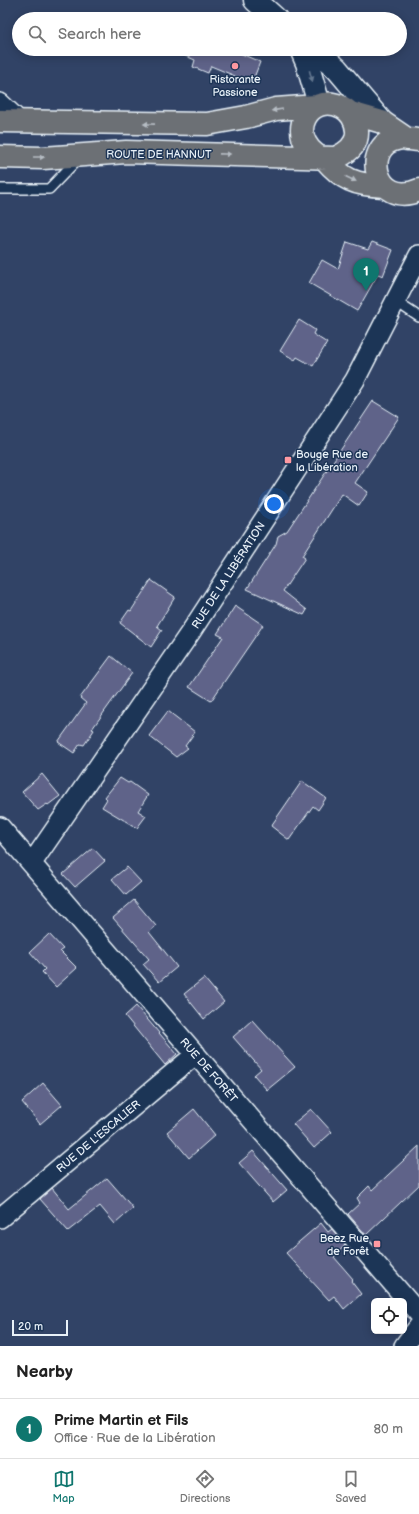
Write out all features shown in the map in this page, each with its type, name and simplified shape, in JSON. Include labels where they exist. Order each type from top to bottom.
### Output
[{"type":"main road","points":[[10,121],[207,124],[246,117],[276,109],[334,103],[350,112],[382,122],[415,140]]},
{"type":"main road","points":[[318,105],[308,113],[303,122],[302,132],[304,142],[310,151],[322,158],[337,173],[364,185],[384,186]]},
{"type":"main road","name":"ROUTE DE HANNUT","points":[[0,157],[43,158],[126,152],[336,158],[346,154],[354,145],[357,135],[357,123],[350,112]]},
{"type":"main road","points":[[415,140],[390,141],[382,148],[377,157],[376,167],[378,177],[384,186],[392,192],[410,194],[419,190]]},
{"type":"street","points":[[255,0],[268,12]]},
{"type":"street","points":[[304,56],[318,105]]},
{"type":"street","points":[[322,56],[348,81],[382,122]]},
{"type":"street","points":[[348,81],[350,112]]},
{"type":"street","points":[[0,103],[10,121]]},
{"type":"street","name":"RUE DE LA LIBÉRATION","points":[[32,864],[192,630],[355,380],[419,255]]},
{"type":"street","name":"RUE DE FORÊT","points":[[0,827],[419,1314]]},
{"type":"street","name":"RUE DE L'ESCALIER","points":[[0,1218],[196,1054]]},
{"type":"street","points":[[404,1346],[419,1326]]},
{"type":"lane","points":[[0,189],[49,190],[82,155]]},
{"type":"lane","points":[[395,301],[419,317]]},
{"type":"building","name":"Ristorante Passione","points":[[186,56],[246,56],[260,62],[252,83],[211,66],[208,73],[193,67],[195,60]]},
{"type":"building","points":[[347,242],[368,249],[372,242],[393,250],[383,276],[378,274],[357,311],[309,283],[322,260],[338,269]]},
{"type":"building","points":[[299,320],[315,330],[313,334],[327,343],[313,366],[297,357],[295,360],[280,351]]},
{"type":"building","points":[[373,401],[399,417],[355,483],[368,492],[359,506],[342,494],[302,556],[305,558],[283,591],[307,610],[304,615],[247,589],[276,544],[278,536],[287,531]]},
{"type":"building","points":[[151,580],[175,597],[157,626],[162,630],[151,647],[120,623],[129,610],[131,611]]},
{"type":"building","points":[[235,606],[263,625],[211,701],[189,687],[223,637],[217,634]]},
{"type":"building","points":[[111,656],[132,673],[92,729],[94,730],[84,745],[80,744],[74,753],[58,742],[86,703],[80,698]]},
{"type":"building","points":[[168,711],[195,732],[185,746],[188,748],[176,757],[149,736]]},
{"type":"building","points":[[42,774],[60,796],[38,810],[22,792]]},
{"type":"building","points":[[120,778],[128,783],[130,782],[148,795],[138,811],[146,816],[137,828],[102,807],[107,799],[105,797]]},
{"type":"building","points":[[302,781],[326,798],[318,810],[313,806],[289,840],[271,826]]},
{"type":"building","points":[[93,848],[105,861],[75,887],[63,874]]},
{"type":"building","points":[[127,867],[141,882],[126,895],[112,879]]},
{"type":"building","points":[[134,900],[156,926],[149,932],[177,967],[159,982],[143,964],[149,959],[113,918]]},
{"type":"building","points":[[49,934],[63,949],[60,951],[77,968],[56,987],[42,972],[45,969],[30,952]]},
{"type":"building","points":[[204,978],[224,1002],[204,1019],[184,994]]},
{"type":"building","points":[[136,1006],[177,1054],[165,1065],[125,1016]]},
{"type":"building","points":[[252,1020],[295,1067],[267,1090],[254,1075],[261,1069],[233,1037]]},
{"type":"building","points":[[43,1083],[62,1105],[40,1124],[22,1102]]},
{"type":"building","points":[[194,1109],[215,1135],[189,1158],[167,1132]]},
{"type":"building","points":[[311,1109],[332,1132],[314,1148],[293,1124]]},
{"type":"building","points":[[419,1146],[419,1185],[366,1235],[348,1214],[360,1203],[357,1198],[369,1186],[372,1190]]},
{"type":"building","points":[[253,1151],[287,1190],[273,1202],[239,1163]]},
{"type":"building","points":[[107,1178],[133,1208],[115,1224],[100,1206],[68,1231],[40,1199],[52,1188],[69,1209]]},
{"type":"building","points":[[321,1223],[328,1232],[332,1229],[345,1245],[334,1257],[353,1279],[351,1281],[361,1294],[344,1309],[334,1296],[329,1300],[286,1253]]},
{"type":"place","name":"Ristorante Passione","points":[[235,66]]},
{"type":"place","name":"Prime Martin et Fils","points":[[366,291]]},
{"type":"place","name":"Bouge Rue de la Libération","points":[[288,460]]},
{"type":"place","name":"Beez Rue de Forêt","points":[[377,1244]]}]
